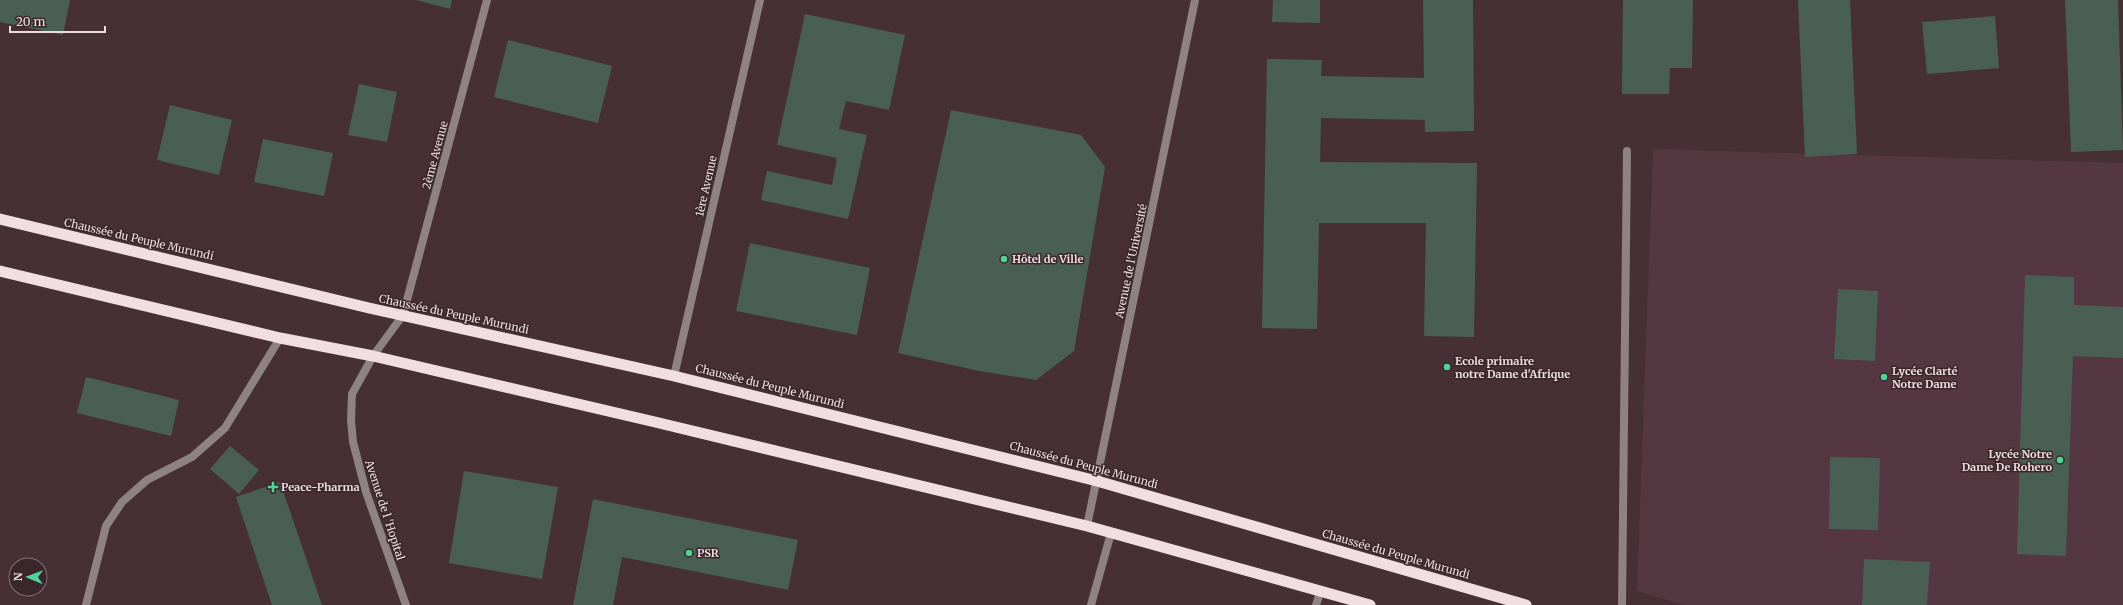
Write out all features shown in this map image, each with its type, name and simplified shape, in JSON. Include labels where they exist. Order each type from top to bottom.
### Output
[{"type":"highway","name":"Chaussée du Peuple Murundi","points":[[0,219],[369,308],[674,376],[1097,481],[1526,605]]},
{"type":"highway","points":[[0,271],[280,338],[373,356],[655,422],[1087,526],[1321,590],[1370,605]]},
{"type":"street","name":"2ème Avenue","points":[[403,315],[487,0]]},
{"type":"street","name":"1ère Avenue","points":[[674,376],[760,0]]},
{"type":"street","name":"Avenue de l'Université","points":[[1087,526],[1195,0]]},
{"type":"street","points":[[1622,605],[1627,151]]},
{"type":"street","name":"Avenue de l 'Hopital","points":[[403,315],[373,356],[352,394],[351,420],[353,442],[366,492],[406,605]]},
{"type":"street","points":[[86,605],[106,526],[122,502],[147,480],[192,457],[225,428],[280,338]]},
{"type":"street","points":[[1091,605],[1111,533]]},
{"type":"street","points":[[1316,605],[1321,590]]},
{"type":"shaded area","name":"Lycée Clarté Notre Dame","points":[[1653,149],[2123,163],[2123,605],[1684,605],[1637,591]]},
{"type":"building","points":[[0,0],[70,0],[63,35],[0,22]]},
{"type":"building","points":[[416,0],[452,0],[450,9]]},
{"type":"building","points":[[1273,0],[1320,0],[1320,23],[1272,22]]},
{"type":"building","points":[[1423,0],[1473,0],[1474,131],[1425,132],[1425,120],[1321,118],[1320,162],[1477,163],[1474,337],[1424,336],[1426,223],[1319,223],[1317,329],[1262,328],[1267,59],[1322,60],[1321,76],[1424,78]]},
{"type":"building","points":[[1623,0],[1693,0],[1692,68],[1670,68],[1669,94],[1622,94]]},
{"type":"building","points":[[1798,0],[1850,0],[1857,154],[1805,157]]},
{"type":"building","points":[[2065,0],[2118,0],[2123,150],[2071,152]]},
{"type":"building","points":[[805,14],[905,35],[889,110],[846,101],[839,129],[867,135],[848,219],[761,200],[767,171],[832,185],[837,158],[777,145]]},
{"type":"building","points":[[1995,16],[1999,68],[1927,74],[1922,22]]},
{"type":"building","points":[[508,40],[612,66],[598,123],[494,97]]},
{"type":"building","points":[[359,84],[397,92],[387,142],[348,135]]},
{"type":"building","points":[[170,105],[232,120],[219,175],[157,160]]},
{"type":"building","name":"Hôtel de Ville","points":[[951,110],[1081,135],[1105,167],[1074,351],[1036,380],[979,371],[898,353]]},
{"type":"building","points":[[263,139],[333,153],[324,196],[254,182]]},
{"type":"building","points":[[750,243],[870,268],[857,335],[736,311]]},
{"type":"building","points":[[2025,275],[2074,277],[2074,305],[2123,307],[2123,358],[2073,356],[2066,556],[2017,554]]},
{"type":"building","points":[[1838,289],[1878,291],[1875,361],[1834,359]]},
{"type":"building","points":[[86,377],[179,400],[171,436],[77,413]]},
{"type":"building","points":[[230,446],[259,470],[239,494],[210,469]]},
{"type":"building","points":[[1830,457],[1880,458],[1878,530],[1829,529]]},
{"type":"building","points":[[464,471],[558,487],[542,579],[449,563]]},
{"type":"building","points":[[280,482],[322,605],[272,605],[236,497]]},
{"type":"building","name":"PSR","points":[[593,499],[798,540],[788,590],[622,557],[613,605],[573,605]]},
{"type":"building","points":[[1864,559],[1930,562],[1927,605],[1862,605]]},
{"type":"place","name":"Hôtel de Ville","points":[[1004,259]]},
{"type":"place","name":"Ecole primaire notre Dame d'Afrique","points":[[1447,367]]},
{"type":"place","name":"Lycée Clarté Notre Dame","points":[[1884,377]]},
{"type":"place","name":"Lycée Notre Dame De Rohero","points":[[2060,460]]},
{"type":"place","name":"Peace-Pharma","points":[[273,487]]},
{"type":"place","name":"PSR","points":[[689,553]]}]
